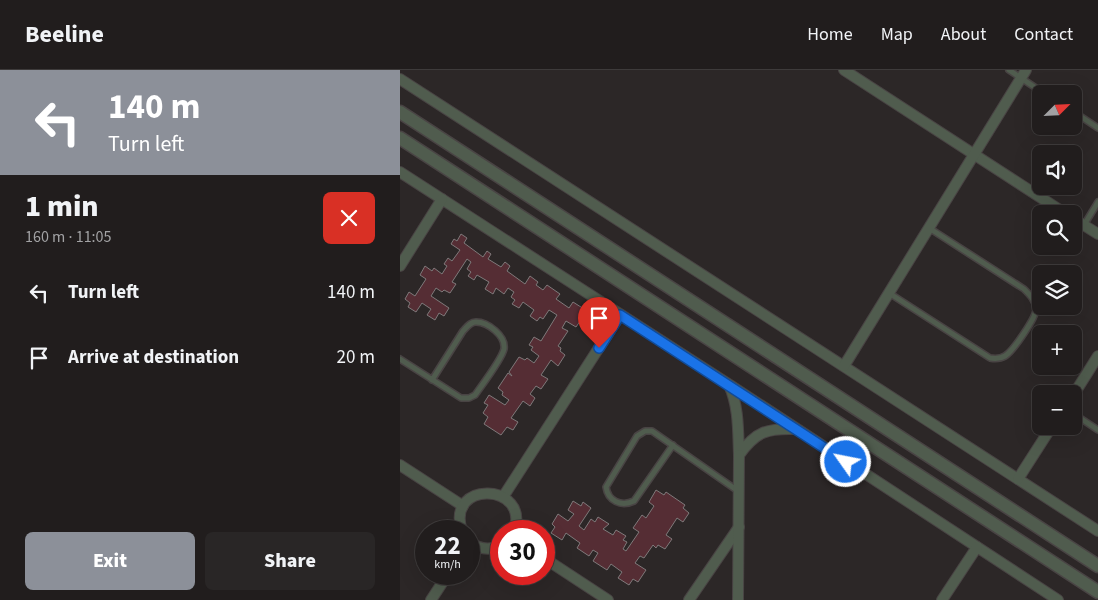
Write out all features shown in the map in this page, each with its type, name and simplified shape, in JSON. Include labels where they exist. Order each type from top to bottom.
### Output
[{"type":"street","points":[[844,70],[1052,205]]},
{"type":"street","points":[[844,366],[1023,74]]},
{"type":"street","points":[[400,79],[1098,531]]},
{"type":"street","points":[[400,112],[1098,566]]},
{"type":"street","points":[[400,138],[1098,592]]},
{"type":"street","points":[[400,172],[1058,600]]},
{"type":"street","points":[[400,266],[442,199]]},
{"type":"street","points":[[1084,225],[1098,234]]},
{"type":"street","points":[[503,497],[620,315]]},
{"type":"street","points":[[1080,385],[1098,356]]},
{"type":"street","points":[[728,384],[737,412],[739,455],[738,600]]},
{"type":"street","points":[[739,455],[748,442],[763,432],[776,429],[797,429]]},
{"type":"street","points":[[1018,479],[1046,435]]},
{"type":"street","points":[[400,465],[463,506]]},
{"type":"street","points":[[460,520],[463,506],[469,499],[477,494],[486,492],[495,493],[510,503],[516,520]]},
{"type":"street","points":[[689,600],[739,527]]},
{"type":"street","points":[[942,600],[977,547]]},
{"type":"street","points":[[555,565],[608,600]]},
{"type":"street","points":[[431,600],[441,585]]},
{"type":"lane","points":[[1009,70],[1023,74],[1035,85]]},
{"type":"lane","points":[[1082,117],[1098,128]]},
{"type":"lane","points":[[1084,225],[1098,202]]},
{"type":"lane","points":[[889,293],[990,358],[998,359],[1007,355],[1013,349],[1035,314],[1036,306],[1024,289],[929,228]]},
{"type":"lane","points":[[400,358],[432,380],[461,398],[469,398],[475,395],[504,351],[504,342],[501,336],[484,324],[475,322],[469,324],[432,380]]},
{"type":"lane","points":[[1082,419],[1098,430]]},
{"type":"lane","points":[[674,446],[634,501],[620,504],[607,495],[606,487],[637,436],[645,431],[652,431],[674,446],[739,491]]},
{"type":"building","points":[[461,234],[467,238],[464,243],[483,257],[487,251],[491,254],[488,259],[501,267],[505,262],[510,266],[507,271],[525,284],[530,276],[538,282],[536,285],[543,290],[547,285],[560,294],[556,299],[569,308],[573,302],[584,309],[579,316],[583,317],[576,327],[566,321],[562,328],[568,331],[558,346],[565,355],[558,366],[551,360],[541,375],[548,379],[541,389],[536,386],[530,394],[535,398],[530,406],[523,401],[511,418],[518,422],[513,430],[507,427],[501,435],[484,424],[488,417],[483,413],[488,405],[484,403],[489,395],[505,405],[509,400],[502,395],[503,392],[498,388],[508,373],[512,376],[509,372],[519,357],[525,360],[527,358],[534,363],[539,356],[531,350],[533,347],[529,345],[534,337],[541,341],[557,315],[549,310],[543,319],[540,317],[537,321],[530,316],[534,310],[523,302],[519,308],[512,304],[515,300],[511,297],[514,292],[508,288],[504,294],[496,288],[493,294],[485,289],[489,282],[477,275],[474,280],[468,276],[471,272],[467,269],[471,262],[467,259],[452,282],[456,284],[450,293],[444,290],[442,292],[436,288],[431,296],[449,308],[444,316],[439,313],[435,320],[427,315],[431,309],[422,303],[416,312],[408,307],[410,303],[405,299],[409,292],[415,296],[426,279],[420,275],[425,266],[432,271],[434,268],[442,274],[447,266],[444,264],[448,258],[452,261],[460,250],[451,244],[454,239],[457,241]]},
{"type":"building","points":[[656,490],[664,495],[666,492],[685,505],[683,508],[689,513],[683,522],[677,518],[666,535],[672,539],[665,549],[658,545],[656,548],[653,545],[644,558],[640,556],[635,563],[646,570],[638,582],[633,579],[629,585],[618,578],[622,572],[611,564],[607,570],[593,561],[598,553],[593,550],[589,556],[577,548],[580,543],[566,533],[562,540],[555,536],[554,520],[558,514],[568,521],[574,514],[568,510],[573,501],[581,506],[583,502],[591,508],[579,526],[584,530],[591,519],[595,522],[598,517],[609,524],[603,529],[613,535],[616,530],[626,536],[623,540],[627,542],[623,549],[626,551],[639,532],[633,528],[642,515],[646,518],[654,506],[649,502]]},
{"type":"route","points":[[599,348],[620,315],[846,462]]}]
